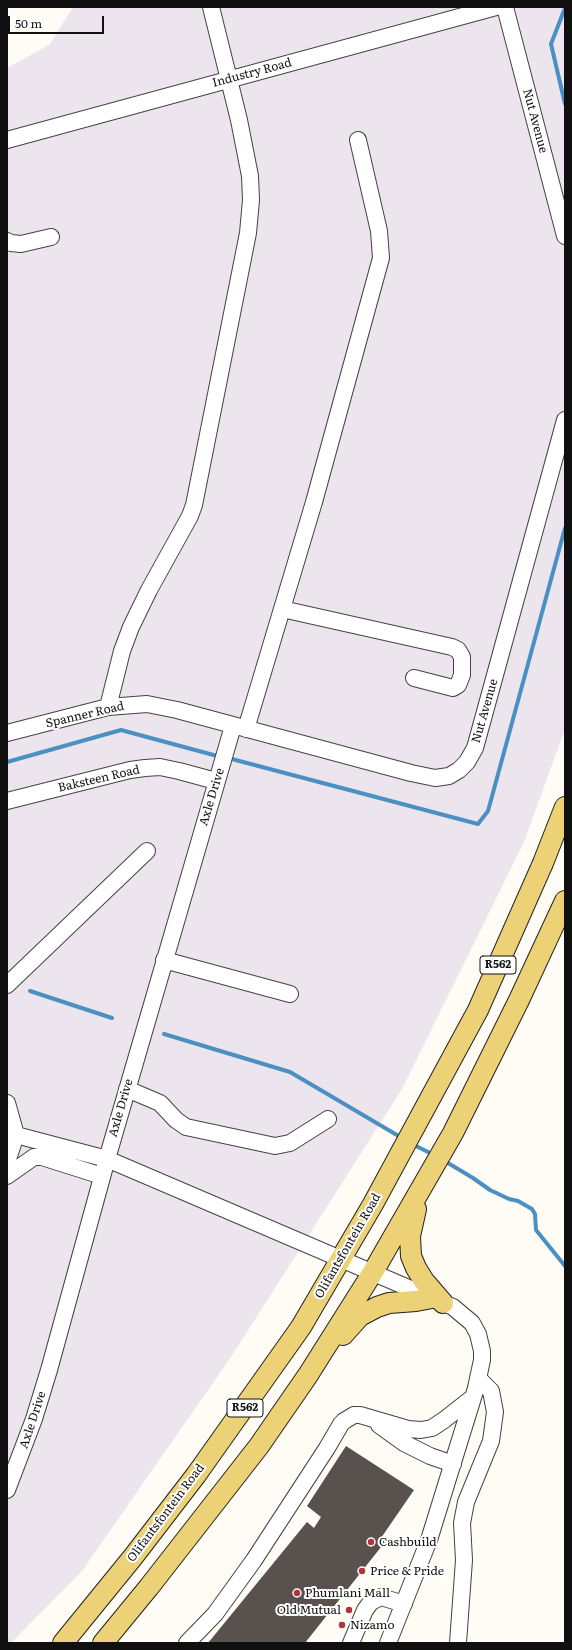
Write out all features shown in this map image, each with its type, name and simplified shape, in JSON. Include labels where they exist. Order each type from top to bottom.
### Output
[{"type":"main road","name":"Olifantsfontein Road","points":[[63,1643],[133,1557],[219,1444],[301,1327],[400,1156],[478,1010],[543,863],[565,807]]},
{"type":"main road","name":"R562","points":[[103,1643],[236,1476],[308,1375],[373,1272],[453,1133],[519,1000],[565,901]]},
{"type":"main road","points":[[308,1375],[360,1316],[369,1310],[376,1306],[389,1303],[437,1300],[419,1273],[409,1250],[413,1217],[430,1175]]},
{"type":"street","points":[[108,707],[122,651],[131,627],[149,590],[190,516],[194,505],[248,233],[251,200],[250,176],[211,7]]},
{"type":"street","name":"Industry Road","points":[[7,140],[496,7]]},
{"type":"street","name":"Nut Avenue","points":[[505,7],[565,236]]},
{"type":"street","name":"Axle Drive","points":[[7,1490],[34,1419],[106,1159],[218,774],[228,743],[240,727],[282,609],[314,502],[381,258],[379,231],[358,140]]},
{"type":"street","points":[[7,241],[21,244],[51,237]]},
{"type":"street","name":"Nut Avenue","points":[[240,727],[411,773],[435,778],[449,776],[459,770],[467,762],[477,741],[565,420]]},
{"type":"street","points":[[282,609],[452,647],[458,650],[462,657],[462,675],[458,685],[453,688],[414,678]]},
{"type":"street","name":"Spanner Road","points":[[7,733],[108,707],[148,704],[177,710],[240,727]]},
{"type":"street","name":"Baksteen Road","points":[[7,801],[130,770],[145,768],[160,767],[179,771],[218,774]]},
{"type":"street","points":[[7,985],[147,851]]},
{"type":"street","points":[[164,960],[290,994]]},
{"type":"street","points":[[127,1089],[160,1103],[176,1120],[186,1127],[275,1146],[290,1143],[328,1119]]},
{"type":"street","points":[[7,1103],[16,1135],[7,1162]]},
{"type":"street","points":[[16,1135],[106,1159],[453,1307],[468,1319],[478,1334],[481,1345],[482,1360],[478,1378],[472,1398],[425,1522],[418,1566],[388,1643]]},
{"type":"street","points":[[7,1176],[24,1163],[34,1157],[38,1157],[102,1176]]},
{"type":"street","points":[[458,1643],[464,1560],[462,1523],[466,1502],[491,1441],[495,1412],[491,1391],[478,1378]]},
{"type":"street","points":[[187,1643],[215,1614],[254,1560],[341,1424],[354,1415],[360,1415],[408,1429],[426,1430],[444,1420],[472,1398]]},
{"type":"street","points":[[372,1418],[388,1432],[404,1442],[430,1456],[448,1462]]},
{"type":"street","points":[[351,1643],[365,1610],[371,1602],[381,1597],[404,1604]]},
{"type":"shaded area","points":[[73,7],[565,7],[565,729],[524,842],[402,1089],[231,1357],[82,1571],[11,1643],[7,1643],[7,68],[49,45]]},
{"type":"building","name":"Phumlani Mall","points":[[346,1446],[414,1490],[381,1538],[385,1542],[305,1643],[208,1643],[307,1522],[314,1528],[321,1517],[307,1506]]},
{"type":"waterway","points":[[565,8],[551,44],[565,104]]},
{"type":"waterway","points":[[228,758],[478,824],[488,811],[565,528]]},
{"type":"waterway","points":[[7,762],[121,730],[221,757]]},
{"type":"waterway","points":[[30,991],[112,1018]]},
{"type":"waterway","points":[[164,1034],[290,1072],[402,1138]]},
{"type":"waterway","points":[[412,1144],[434,1155]]},
{"type":"waterway","points":[[443,1160],[490,1190],[509,1199],[518,1201],[532,1209],[535,1214],[536,1230],[565,1266]]},
{"type":"place","name":"Cashbuild","points":[[371,1542]]},
{"type":"place","name":"Price & Pride","points":[[362,1571]]},
{"type":"place","name":"Phumlani Mall","points":[[297,1593]]},
{"type":"place","name":"Old Mutual","points":[[349,1610]]},
{"type":"place","name":"Nizamo","points":[[342,1625]]}]
